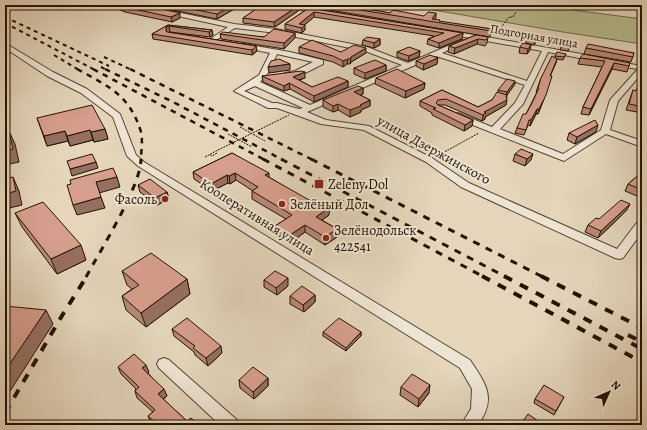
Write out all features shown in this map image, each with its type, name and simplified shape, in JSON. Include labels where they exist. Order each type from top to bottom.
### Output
[{"type":"street","points":[[280,5],[330,12]]},
{"type":"street","points":[[300,16],[308,9]]},
{"type":"street","points":[[159,11],[234,26],[276,31],[367,49],[408,65]]},
{"type":"street","points":[[223,43],[207,41],[234,26]]},
{"type":"street","points":[[276,31],[282,27]]},
{"type":"street","name":"Подгорная улица","points":[[443,32],[604,60]]},
{"type":"street","points":[[274,52],[262,80],[304,110],[474,37]]},
{"type":"street","name":"Кооперативная улица","points":[[5,45],[50,74],[84,90],[116,116],[132,156],[141,164],[465,364],[480,388],[479,411],[469,425]]},
{"type":"street","points":[[236,45],[320,62],[297,73],[280,76]]},
{"type":"street","points":[[491,129],[519,104],[546,50]]},
{"type":"street","points":[[435,53],[529,84]]},
{"type":"street","points":[[611,62],[642,68]]},
{"type":"street","points":[[448,111],[564,158],[605,131],[614,100],[642,68]]},
{"type":"street","name":"улица Дзержинского","points":[[262,80],[238,91],[271,106],[304,110],[324,122],[366,128],[429,160],[465,185],[619,255],[642,224]]},
{"type":"street","points":[[605,131],[642,144]]},
{"type":"street","points":[[164,364],[231,425]]},
{"type":"path","points":[[505,30],[500,29],[509,17],[513,17],[517,6]]},
{"type":"path","points":[[205,157],[289,115]]},
{"type":"path","points":[[240,127],[265,140]]},
{"type":"path","points":[[429,160],[491,129]]},
{"type":"path","points":[[228,134],[252,147]]},
{"type":"path","points":[[210,154],[212,156],[217,153]]},
{"type":"green space","points":[[404,5],[534,5],[642,19],[642,44],[563,32]]},
{"type":"building","points":[[119,5],[143,5],[180,13],[171,17]]},
{"type":"building","points":[[171,5],[232,5],[217,14]]},
{"type":"building","points":[[262,5],[298,6],[274,22],[243,18]]},
{"type":"building","points":[[329,5],[357,5],[364,6],[362,8],[390,13],[393,10],[424,16],[428,12],[436,13],[432,19],[492,29],[491,31]]},
{"type":"building","points":[[309,8],[463,33],[439,43],[428,39],[444,33],[314,12],[299,24],[305,25],[302,28],[285,24]]},
{"type":"building","points":[[168,25],[212,30],[209,32],[169,26],[166,27],[167,32],[256,46],[252,50],[152,34]]},
{"type":"building","points":[[274,29],[295,33],[284,43],[220,34],[223,32],[264,37]]},
{"type":"building","points":[[476,35],[488,37],[486,40],[478,39],[455,48],[449,46]]},
{"type":"building","points":[[529,35],[537,37],[535,39],[527,38]]},
{"type":"building","points":[[367,37],[380,39],[374,43],[363,40]]},
{"type":"building","points":[[312,40],[341,52],[354,45],[366,48],[350,59],[343,61],[333,56],[299,47]]},
{"type":"building","points":[[564,40],[572,42],[570,46],[562,44]]},
{"type":"building","points":[[523,43],[531,45],[528,49],[520,47]]},
{"type":"building","points":[[588,44],[634,53],[633,57],[586,48]]},
{"type":"building","points":[[409,47],[420,51],[409,56],[397,52]]},
{"type":"building","points":[[557,52],[566,54],[564,57],[555,56]]},
{"type":"building","points":[[583,54],[630,63],[629,66],[614,63],[591,109],[583,107],[605,61],[580,58]]},
{"type":"building","points":[[430,55],[438,58],[424,64],[416,61]]},
{"type":"building","points":[[552,56],[557,59],[550,76],[552,76],[546,95],[539,109],[537,109],[531,120],[529,120],[526,130],[517,128],[523,114],[526,114],[532,103],[539,88],[541,78]]},
{"type":"building","points":[[279,59],[290,64],[268,67],[271,61]]},
{"type":"building","points":[[375,60],[386,65],[365,73],[354,68]]},
{"type":"building","points":[[397,69],[425,83],[406,91],[376,78]]},
{"type":"building","points":[[301,71],[305,72],[293,77],[312,87],[338,77],[348,81],[314,96],[289,83],[284,86],[262,76]]},
{"type":"building","points":[[642,76],[642,96],[639,106],[629,104],[633,90],[636,91]]},
{"type":"building","points":[[507,79],[515,81],[507,92],[498,90]]},
{"type":"building","points":[[358,86],[363,88],[354,92],[370,100],[360,105],[361,106],[350,110],[338,104],[333,106],[323,100]]},
{"type":"building","points":[[442,90],[478,107],[492,100],[497,92],[507,95],[507,100],[484,112],[486,113],[483,115],[446,99],[438,100],[436,103],[438,105],[473,120],[465,125],[433,109],[436,108],[420,101]]},
{"type":"building","points":[[92,105],[105,129],[91,132],[90,130],[67,136],[65,131],[44,136],[37,118]]},
{"type":"building","points":[[595,120],[598,125],[577,137],[569,133]]},
{"type":"building","points":[[9,131],[13,149],[5,151],[5,132]]},
{"type":"building","points":[[521,149],[533,154],[527,159],[515,154]]},
{"type":"building","points":[[232,153],[269,173],[265,175],[318,205],[322,203],[330,207],[316,217],[337,229],[325,237],[305,225],[290,235],[275,226],[292,215],[252,191],[258,187],[235,173],[229,176],[227,175],[211,184],[193,172]]},
{"type":"building","points":[[92,154],[96,162],[70,169],[67,161]]},
{"type":"building","points":[[113,168],[117,177],[96,182],[101,197],[73,205],[67,185],[71,184],[70,180]]},
{"type":"building","points":[[642,172],[642,187],[640,189],[628,184]]},
{"type":"building","points":[[13,177],[16,191],[5,194],[5,179]]},
{"type":"building","points":[[150,179],[167,192],[155,198],[138,185]]},
{"type":"building","points":[[621,200],[630,204],[601,231],[588,225],[596,218],[599,219]]},
{"type":"building","points":[[43,202],[81,245],[51,259],[15,213]]},
{"type":"building","points":[[151,253],[187,279],[141,313],[122,296],[139,285],[122,271]]},
{"type":"building","points":[[275,271],[288,278],[276,288],[264,280]]},
{"type":"building","points":[[302,286],[315,295],[303,305],[290,296]]},
{"type":"building","points":[[5,306],[46,310],[5,371]]},
{"type":"building","points":[[187,318],[221,346],[206,358],[193,348],[195,346],[172,329]]},
{"type":"building","points":[[339,318],[361,332],[346,348],[323,332]]},
{"type":"building","points":[[134,354],[146,365],[142,368],[164,389],[158,394],[187,421],[191,418],[199,425],[158,425],[148,416],[155,410],[135,391],[139,387],[118,367]]},
{"type":"building","points":[[253,367],[268,378],[253,392],[239,380]]},
{"type":"building","points":[[412,374],[430,385],[419,399],[401,387]]},
{"type":"building","points":[[544,385],[564,397],[556,411],[535,399]]},
{"type":"building","points":[[528,414],[544,425],[528,425],[523,421]]},
{"type":"building","points":[[297,421],[303,425],[293,425]]},
{"type":"railway","points":[[5,17],[109,66]]},
{"type":"railway","points":[[5,23],[95,70]]},
{"type":"railway","points":[[54,55],[79,70]]},
{"type":"railway","points":[[104,57],[132,70]]},
{"type":"railway","points":[[101,67],[105,69]]},
{"type":"railway","points":[[77,69],[108,87],[124,100],[131,109],[141,132],[141,160]]},
{"type":"railway","points":[[93,69],[265,160]]},
{"type":"railway","points":[[105,69],[173,102],[283,160]]},
{"type":"railway","points":[[130,69],[311,159]]},
{"type":"railway","points":[[86,277],[127,201],[139,171],[141,159]]},
{"type":"railway","points":[[263,159],[484,277]]},
{"type":"railway","points":[[281,159],[506,277]]},
{"type":"railway","points":[[311,159],[543,277]]},
{"type":"railway","points":[[5,413],[87,276]]},
{"type":"railway","points":[[482,276],[642,362]]},
{"type":"railway","points":[[504,276],[642,349]]},
{"type":"railway","points":[[541,276],[642,328]]},
{"type":"railway","points":[[628,335],[642,342]]},
{"type":"place","name":"Zeleny Dol","points":[[319,184]]},
{"type":"place","name":"Фасоль","points":[[165,199]]},
{"type":"place","name":"Зелёный Дол","points":[[282,204]]},
{"type":"place","name":"Зелёнодольск 422541","points":[[326,238]]}]
